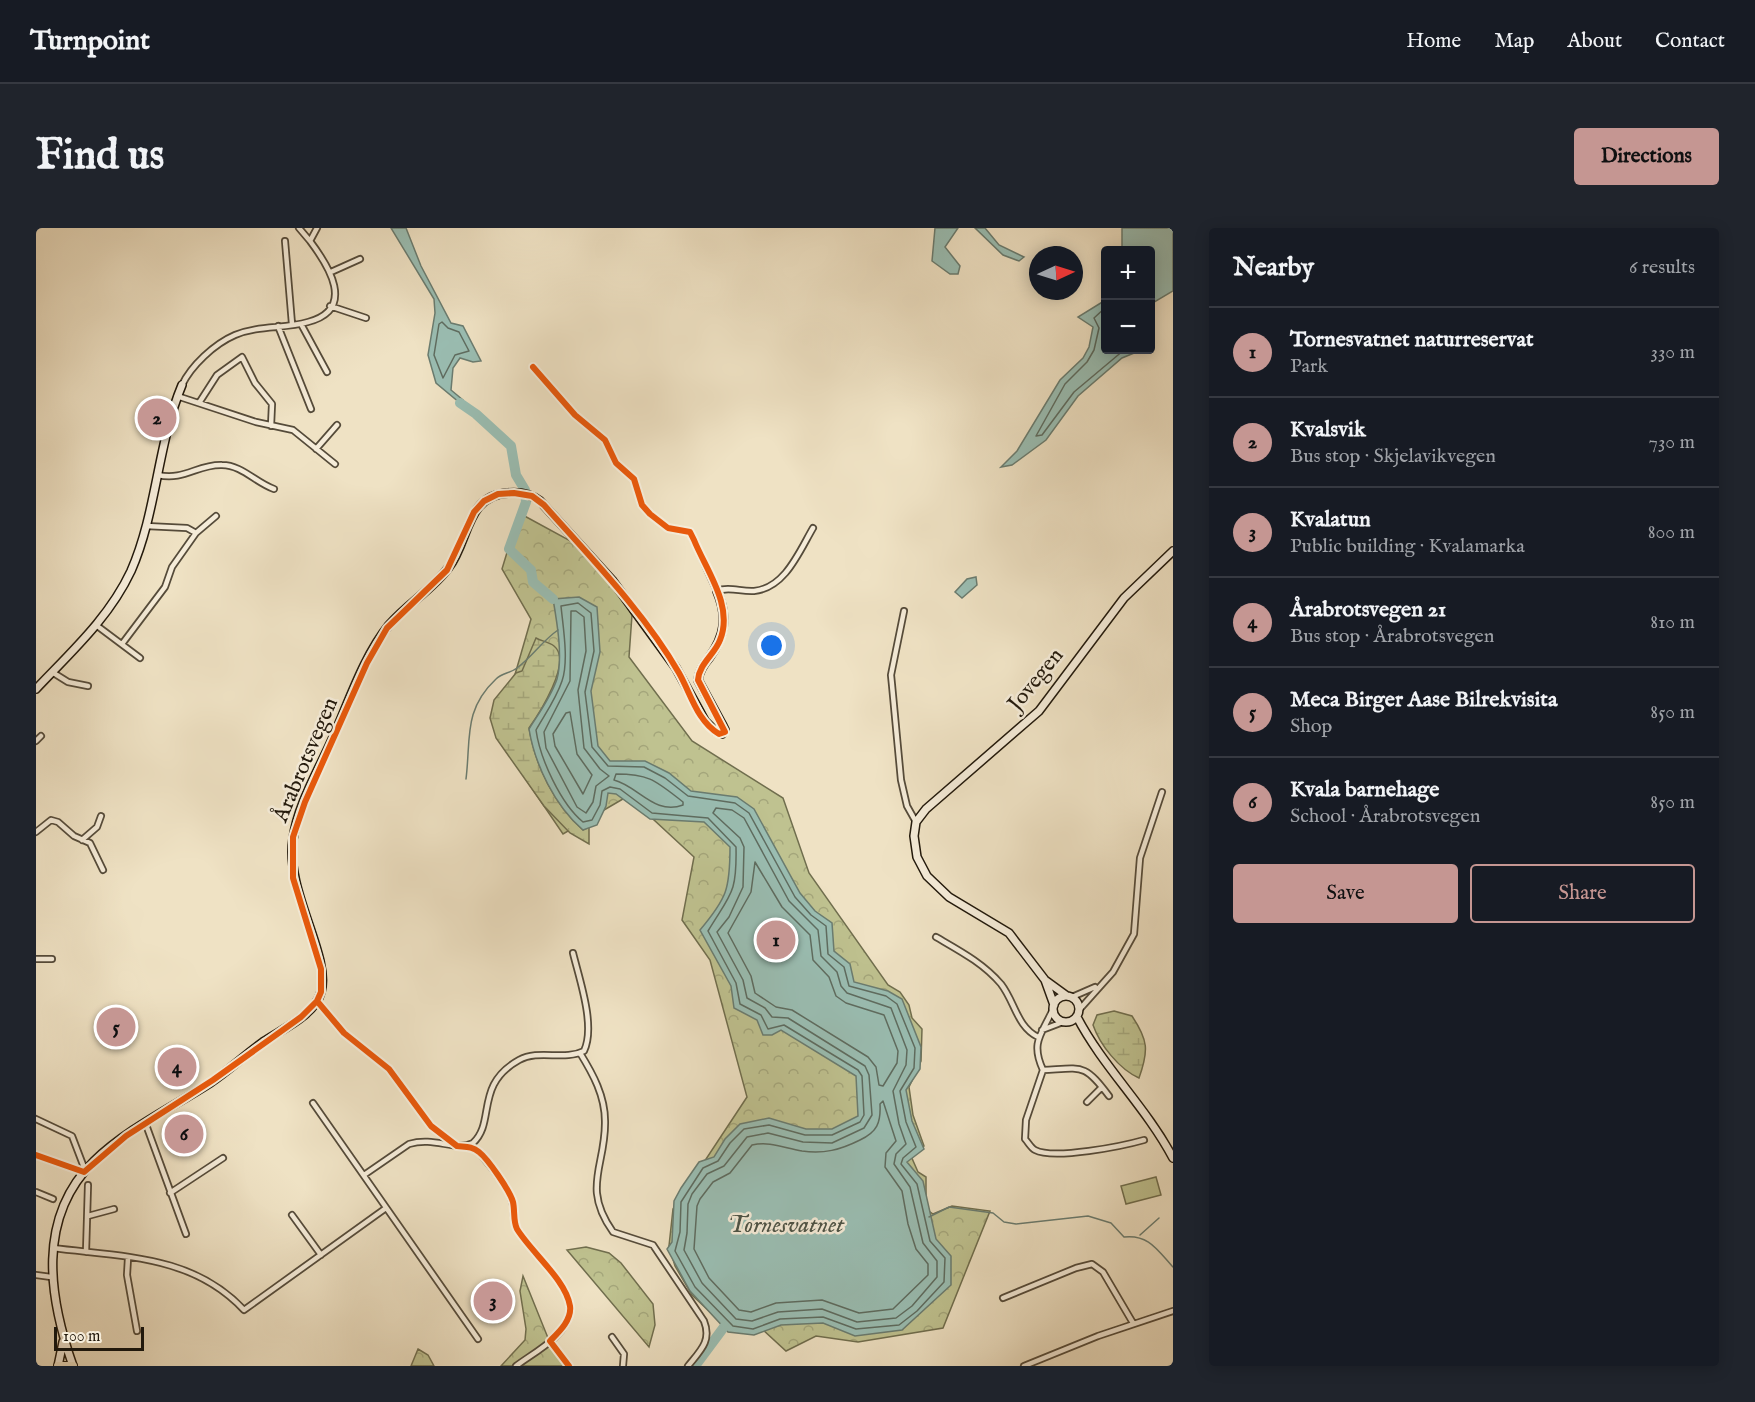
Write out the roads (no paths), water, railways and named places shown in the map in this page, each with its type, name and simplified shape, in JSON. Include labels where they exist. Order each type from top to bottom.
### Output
[{"type":"main road","points":[[58,1366],[73,1366]]},
{"type":"street","points":[[36,688],[96,626],[131,571],[146,526],[177,396],[187,375],[219,345],[234,336],[278,326],[301,324],[318,318],[330,306],[335,287],[331,272],[299,228]]},
{"type":"street","points":[[310,241],[317,228]]},
{"type":"street","points":[[285,241],[292,324]]},
{"type":"street","points":[[331,272],[360,259]]},
{"type":"street","points":[[330,306],[366,318]]},
{"type":"street","points":[[301,324],[327,372]]},
{"type":"street","points":[[278,326],[311,409]]},
{"type":"street","points":[[199,403],[217,375],[242,357],[255,383],[272,404],[272,426]]},
{"type":"street","points":[[533,367],[575,416],[605,440],[616,463],[634,479],[642,505],[650,514],[668,528],[690,532],[717,591],[728,589],[752,591],[772,585],[784,575],[813,528]]},
{"type":"street","points":[[177,396],[272,426],[293,430],[335,464]]},
{"type":"street","points":[[316,449],[337,425]]},
{"type":"street","points":[[158,475],[181,477],[213,465],[224,465],[274,489]]},
{"type":"street","name":"Årabrotsvegen","points":[[317,1001],[321,992],[321,969],[291,867],[297,820],[367,663],[387,628],[447,570],[478,506],[498,494],[532,496],[544,505],[612,580],[676,668],[705,721],[715,731],[722,734],[725,730],[698,680],[701,669],[717,647],[723,633],[725,619],[717,591]]},
{"type":"street","points":[[122,644],[165,587],[172,567],[196,533],[216,516]]},
{"type":"street","points":[[146,526],[187,528],[196,533]]},
{"type":"street","name":"Jovegen","points":[[916,822],[926,809],[1039,711],[1124,598],[1173,551]]},
{"type":"street","points":[[904,611],[891,675],[901,780],[907,806],[916,822],[914,836],[917,857],[934,884],[949,897],[1009,933],[1045,980],[1078,1002],[1072,1017]]},
{"type":"street","points":[[96,626],[140,658]]},
{"type":"street","points":[[52,672],[68,682],[88,686]]},
{"type":"street","points":[[36,741],[41,736]]},
{"type":"street","points":[[1042,1030],[1072,1017],[1113,972],[1134,934],[1140,858],[1162,792]]},
{"type":"street","points":[[82,840],[97,827],[101,816]]},
{"type":"street","points":[[36,832],[47,822],[54,820],[92,845],[103,870]]},
{"type":"street","points":[[936,937],[974,958],[990,973],[1007,993],[1026,1031],[1038,1037]]},
{"type":"street","points":[[573,953],[585,1002],[587,1043],[580,1053]]},
{"type":"street","points":[[36,958],[52,959]]},
{"type":"street","points":[[1045,980],[1056,1017],[1072,1017]]},
{"type":"street","points":[[1098,986],[1070,997],[1059,998],[1038,1037],[1037,1055],[1043,1070],[1024,1131],[1025,1139],[1035,1150],[1097,1151],[1143,1140]]},
{"type":"street","points":[[73,1366],[63,1336],[51,1277],[52,1248],[63,1208],[85,1170],[109,1148],[145,1122],[213,1080],[306,1013],[317,1001],[344,1033],[390,1069],[431,1126],[457,1146]]},
{"type":"street","points":[[1072,1017],[1152,1121],[1173,1158]]},
{"type":"street","points":[[364,1175],[409,1144],[429,1140],[468,1146],[477,1140],[482,1129],[489,1094],[498,1077],[514,1063],[537,1054],[580,1053]]},
{"type":"street","points":[[580,1053],[599,1087],[602,1099],[605,1120],[600,1159],[595,1174],[606,1222],[613,1232],[653,1245],[704,1322],[708,1336],[688,1366]]},
{"type":"street","points":[[1043,1070],[1085,1070],[1109,1096]]},
{"type":"street","points":[[1087,1102],[1102,1087]]},
{"type":"street","points":[[313,1103],[478,1340]]},
{"type":"street","points":[[36,1119],[72,1136],[85,1170]]},
{"type":"street","points":[[145,1122],[186,1234]]},
{"type":"street","points":[[479,1152],[511,1197],[517,1229],[566,1295],[570,1314],[565,1324],[550,1341],[516,1366]]},
{"type":"street","points":[[170,1192],[223,1158]]},
{"type":"street","points":[[86,1252],[88,1185]]},
{"type":"street","points":[[36,1192],[53,1199]]},
{"type":"street","points":[[52,1248],[173,1265],[201,1275],[223,1289],[244,1310],[386,1208]]},
{"type":"street","points":[[88,1216],[114,1209]]},
{"type":"street","points":[[292,1215],[321,1255]]},
{"type":"street","points":[[128,1258],[128,1275],[137,1331]]},
{"type":"street","points":[[1003,1298],[1076,1268],[1092,1264],[1103,1272],[1133,1323]]},
{"type":"street","points":[[36,1275],[51,1277]]},
{"type":"street","points":[[1024,1366],[1133,1323],[1173,1311]]},
{"type":"street","points":[[58,1366],[63,1350],[63,1336]]},
{"type":"street","points":[[612,1337],[624,1354],[623,1366]]},
{"type":"street","points":[[550,1341],[569,1366]]},
{"type":"water","points":[[391,228],[406,228],[421,266],[451,323],[463,326],[481,361],[473,362],[460,358],[453,368],[451,390],[463,400],[460,403],[436,383],[428,355],[435,313],[434,299]]},
{"type":"water","points":[[935,228],[958,228],[945,247],[960,266],[958,274],[950,274],[932,261]]},
{"type":"water","points":[[975,228],[985,228],[999,245],[1024,257],[1019,261],[1003,255]]},
{"type":"water","points":[[1122,228],[1173,228],[1173,291],[1155,302],[1155,246],[1122,246]]},
{"type":"water","points":[[1101,303],[1101,354],[1132,354],[1122,358],[1078,396],[1046,440],[1012,465],[1001,467],[1017,451],[1060,380],[1083,358],[1089,347],[1093,327],[1078,317]]},
{"type":"water","points":[[976,577],[977,585],[962,598],[955,592],[967,579]]},
{"type":"water","name":"Tornesvatnet","points":[[579,597],[597,607],[600,652],[591,691],[598,746],[610,761],[645,761],[669,773],[691,791],[737,797],[754,809],[800,893],[815,911],[832,923],[834,951],[850,964],[854,982],[888,991],[902,999],[921,1047],[920,1069],[906,1090],[912,1121],[924,1149],[907,1162],[923,1181],[936,1239],[951,1256],[951,1285],[902,1330],[855,1336],[823,1323],[781,1325],[754,1335],[728,1332],[690,1291],[667,1249],[672,1242],[674,1201],[681,1188],[699,1162],[714,1157],[725,1139],[740,1124],[769,1118],[806,1129],[832,1129],[858,1116],[856,1076],[781,1030],[772,1035],[763,1035],[757,1020],[734,1008],[731,986],[700,930],[716,909],[725,892],[728,883],[730,847],[704,822],[650,819],[616,794],[608,793],[606,806],[597,825],[583,830],[555,797],[536,757],[529,729],[552,692],[559,670],[559,639],[553,599]]},
{"type":"waterway","points":[[460,403],[476,414],[511,446],[516,475],[525,490],[526,502],[509,549],[531,570],[533,582],[553,599]]},
{"type":"waterway","points":[[466,779],[470,726],[478,702],[496,679],[517,668],[558,630]]},
{"type":"waterway","points":[[929,1217],[949,1207],[993,1213],[1004,1222],[1016,1224],[1088,1216],[1111,1223],[1124,1237],[1147,1241],[1173,1267]]},
{"type":"waterway","points":[[1140,1235],[1159,1218]]},
{"type":"waterway","points":[[695,1366],[724,1327]]},
{"type":"place","name":"Kvalsvik","points":[[157,418]]},
{"type":"place","name":"Tornesvatnet naturreservat","points":[[776,940]]},
{"type":"place","name":"Meca Birger Aase Bilrekvisita","points":[[116,1027]]},
{"type":"place","name":"Årabrotsvegen 21","points":[[177,1067]]},
{"type":"place","name":"Kvala barnehage","points":[[184,1134]]},
{"type":"place","name":"Kvalatun","points":[[493,1301]]}]
